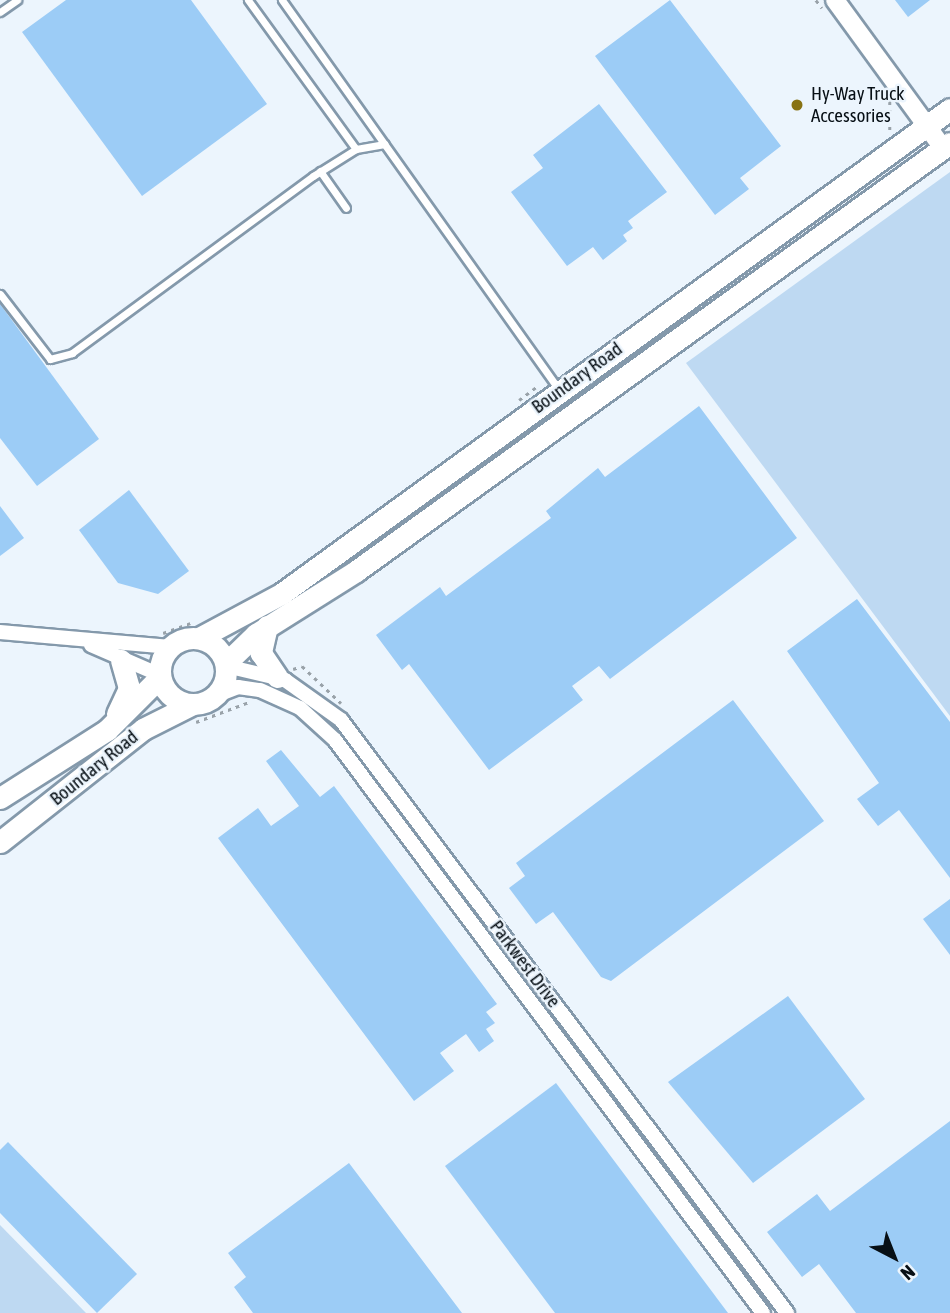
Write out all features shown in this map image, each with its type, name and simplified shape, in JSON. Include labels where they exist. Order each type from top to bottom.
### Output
[{"type":"main road","name":"Boundary Road","points":[[162,642],[257,611],[555,384],[950,109]]},
{"type":"main road","name":"Boundary Road","points":[[226,665],[267,626],[356,571],[946,146]]},
{"type":"main road","points":[[267,626],[261,653],[277,677]]},
{"type":"main road","points":[[197,630],[217,648],[226,665],[215,696]]},
{"type":"main road","points":[[162,642],[160,676],[169,694],[193,704]]},
{"type":"main road","points":[[107,730],[129,688],[121,660]]},
{"type":"main road","name":"Boundary Road","points":[[0,798],[107,730],[160,676]]},
{"type":"main road","name":"Boundary Road","points":[[0,842],[143,729],[215,696]]},
{"type":"street","points":[[830,6],[926,127],[946,146]]},
{"type":"street","points":[[0,632],[83,640],[162,642]]},
{"type":"street","points":[[83,640],[160,676]]},
{"type":"street","name":"Parkwest Drive","points":[[226,665],[277,677],[333,711],[787,1313]]},
{"type":"street","name":"Parkwest Drive","points":[[215,696],[246,686],[310,715],[442,882],[763,1313]]},
{"type":"street","points":[[442,882],[456,872]]},
{"type":"lane","points":[[0,12],[17,0]]},
{"type":"lane","points":[[248,0],[356,149]]},
{"type":"lane","points":[[282,0],[555,384]]},
{"type":"lane","points":[[0,294],[51,359],[72,353],[320,171],[356,149],[385,144]]},
{"type":"lane","points":[[320,171],[346,208]]},
{"type":"path","points":[[816,0],[830,6]]},
{"type":"path","points":[[883,140],[893,120],[886,96]]},
{"type":"path","points":[[516,404],[555,384]]},
{"type":"path","points":[[162,642],[197,630]]},
{"type":"shaded area","points":[[950,172],[950,716],[686,363]]},
{"type":"shaded area","points":[[0,1225],[86,1313],[0,1313]]},
{"type":"building","points":[[66,0],[191,0],[267,104],[142,196],[22,32]]},
{"type":"building","points":[[670,0],[781,146],[740,178],[749,189],[715,215],[595,56]]},
{"type":"building","points":[[895,0],[930,0],[908,17]]},
{"type":"building","points":[[599,104],[667,192],[628,221],[633,228],[623,235],[627,241],[603,260],[593,247],[567,266],[511,192],[543,168],[533,155]]},
{"type":"building","points":[[0,304],[99,439],[37,486],[0,438]]},
{"type":"building","points":[[699,406],[797,538],[610,679],[599,666],[572,686],[583,700],[489,770],[409,664],[402,670],[376,635],[440,587],[446,596],[551,518],[546,511],[598,468],[605,477]]},
{"type":"building","points":[[129,490],[189,571],[158,594],[118,583],[79,530]]},
{"type":"building","points":[[0,506],[24,538],[0,556]]},
{"type":"building","points":[[857,599],[950,722],[950,878],[899,810],[878,826],[857,799],[879,783],[787,651]]},
{"type":"building","points":[[733,700],[824,821],[611,981],[601,977],[553,912],[536,924],[509,888],[525,876],[516,863]]},
{"type":"building","points":[[281,750],[320,797],[334,786],[497,1004],[486,1012],[495,1023],[486,1029],[494,1041],[479,1052],[466,1034],[440,1053],[454,1071],[414,1101],[218,838],[258,808],[271,826],[299,806],[266,761]]},
{"type":"building","points":[[950,899],[950,955],[923,919]]},
{"type":"building","points":[[788,996],[865,1099],[753,1183],[668,1082]]},
{"type":"building","points":[[556,1083],[728,1313],[555,1313],[445,1166]]},
{"type":"building","points":[[950,1121],[950,1313],[856,1313],[819,1264],[802,1277],[767,1232],[817,1194],[830,1211]]},
{"type":"building","points":[[8,1142],[137,1274],[97,1313],[0,1213],[0,1150]]},
{"type":"building","points":[[349,1163],[462,1313],[253,1313],[234,1287],[246,1277],[228,1253]]},
{"type":"place","name":"Hy-Way Truck Accessories","points":[[797,105]]}]
